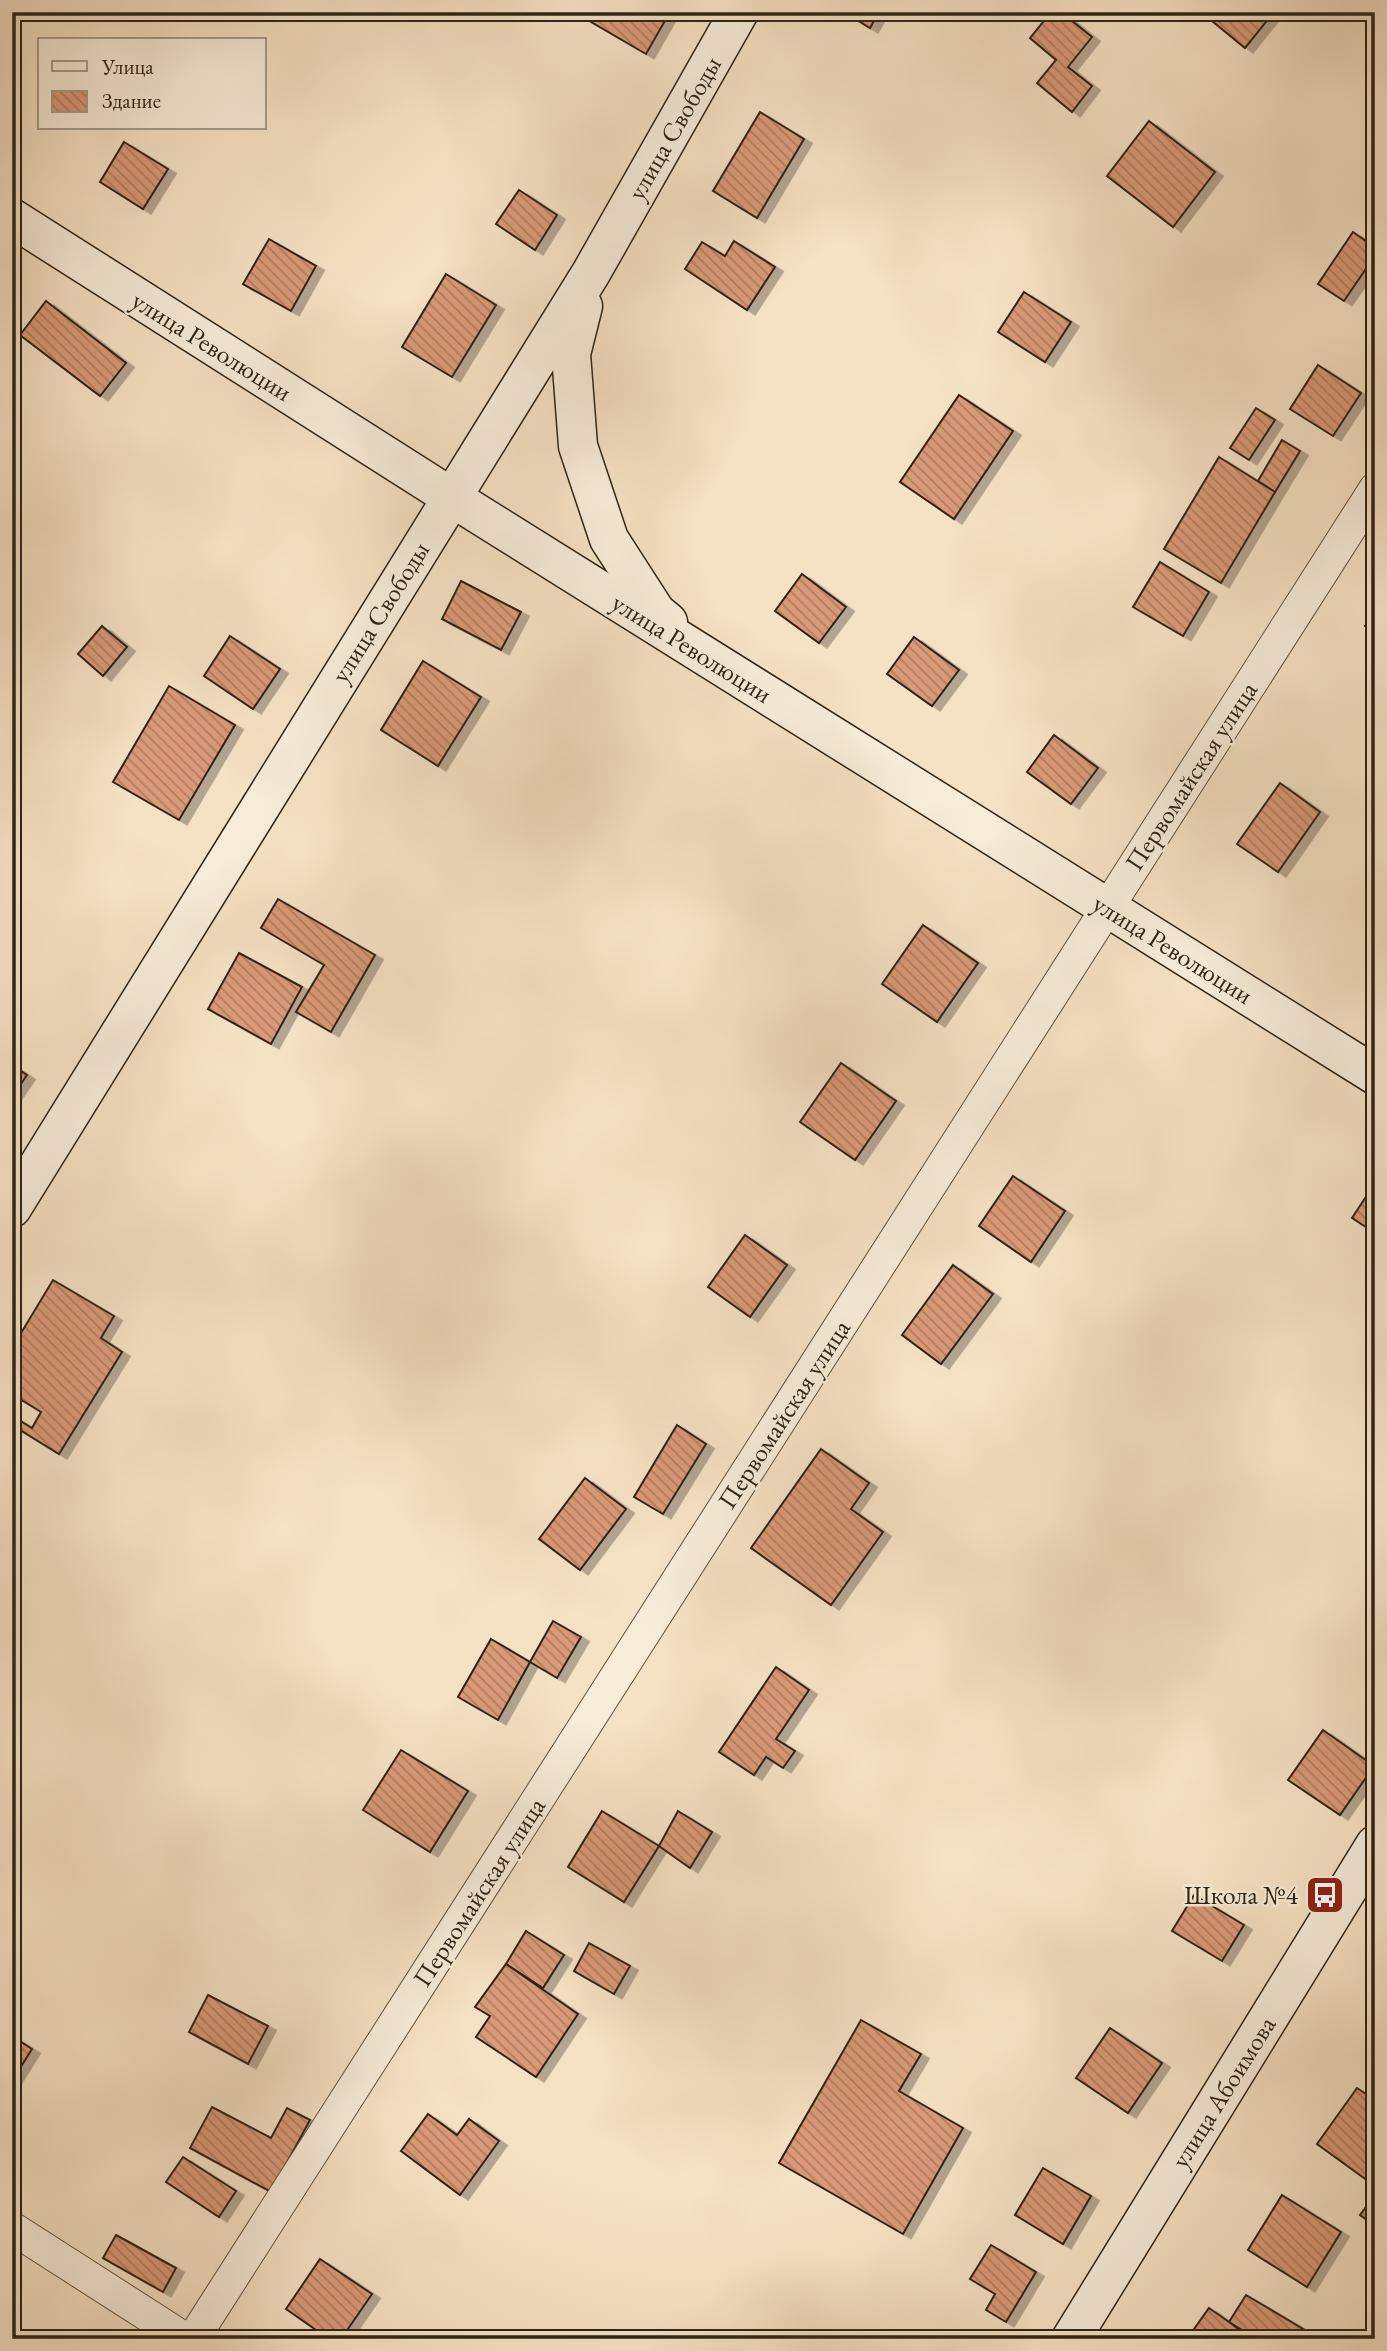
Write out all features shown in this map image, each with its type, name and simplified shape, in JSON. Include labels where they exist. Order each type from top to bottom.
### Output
[{"type":"main road","name":"улица Свободы","points":[[12,1208],[590,273],[739,12]]},
{"type":"main road","name":"улица Революции","points":[[12,218],[451,497],[1375,1075]]},
{"type":"main road","points":[[590,273],[571,354],[578,446],[608,538],[656,612],[727,670]]},
{"type":"main road","name":"улица Абоимова","points":[[1071,2339],[1375,1845]]},
{"type":"street","name":"Первомайская улица","points":[[193,2339],[1375,489]]},
{"type":"street","points":[[12,2228],[185,2339]]},
{"type":"building","points":[[574,12],[670,12],[646,54]]},
{"type":"building","points":[[844,12],[879,12],[870,28]]},
{"type":"building","points":[[1051,12],[1061,12],[1092,37],[1068,67],[1092,86],[1072,112],[1037,83],[1056,60],[1030,38]]},
{"type":"building","points":[[1201,12],[1274,12],[1245,48]]},
{"type":"building","points":[[760,112],[804,139],[757,218],[713,191]]},
{"type":"building","points":[[1149,121],[1215,172],[1173,227],[1107,176]]},
{"type":"building","points":[[124,142],[168,169],[143,209],[100,182]]},
{"type":"building","points":[[519,190],[557,215],[535,250],[496,224]]},
{"type":"building","points":[[1353,232],[1373,246],[1375,243],[1375,262],[1372,260],[1344,301],[1318,284]]},
{"type":"building","points":[[269,239],[316,266],[291,311],[243,284]]},
{"type":"building","points":[[734,241],[775,267],[747,310],[685,269],[702,242],[725,256]]},
{"type":"building","points":[[446,274],[496,305],[452,377],[402,347]]},
{"type":"building","points":[[1024,292],[1071,322],[1045,362],[998,332]]},
{"type":"building","points":[[46,301],[126,363],[100,396],[20,335]]},
{"type":"building","points":[[1318,365],[1361,393],[1333,436],[1290,409]]},
{"type":"building","points":[[959,395],[1013,431],[954,519],[900,482]]},
{"type":"building","points":[[1256,408],[1275,420],[1249,460],[1230,448]]},
{"type":"building","points":[[1282,440],[1300,451],[1275,492],[1258,481]]},
{"type":"building","points":[[1219,457],[1275,492],[1221,583],[1164,549]]},
{"type":"building","points":[[1160,562],[1209,592],[1183,636],[1133,607]]},
{"type":"building","points":[[802,574],[846,607],[819,643],[775,611]]},
{"type":"building","points":[[461,581],[521,612],[501,650],[442,619]]},
{"type":"building","points":[[1375,611],[1375,632],[1365,626]]},
{"type":"building","points":[[102,626],[127,647],[103,676],[78,654]]},
{"type":"building","points":[[230,636],[280,669],[253,709],[204,676]]},
{"type":"building","points":[[914,637],[959,670],[932,706],[887,674]]},
{"type":"building","points":[[423,661],[481,697],[438,766],[381,730]]},
{"type":"building","points":[[169,686],[235,725],[179,820],[113,782]]},
{"type":"building","points":[[1054,735],[1098,768],[1071,804],[1027,772]]},
{"type":"building","points":[[1280,783],[1320,812],[1278,872],[1237,844]]},
{"type":"building","points":[[278,899],[375,955],[331,1032],[296,1012],[324,965],[261,928]]},
{"type":"building","points":[[923,925],[978,963],[937,1022],[882,984]]},
{"type":"building","points":[[239,953],[302,987],[271,1044],[208,1009]]},
{"type":"building","points":[[841,1063],[896,1101],[855,1160],[800,1122]]},
{"type":"building","points":[[12,1065],[27,1075],[12,1097]]},
{"type":"building","points":[[1013,1176],[1065,1211],[1031,1262],[979,1226]]},
{"type":"building","points":[[1375,1183],[1375,1233],[1352,1218]]},
{"type":"building","points":[[745,1235],[787,1265],[750,1317],[708,1287]]},
{"type":"building","points":[[953,1265],[993,1294],[941,1364],[902,1335]]},
{"type":"building","points":[[53,1280],[114,1316],[101,1338],[122,1352],[59,1454],[12,1425],[14,1417],[32,1428],[41,1412],[12,1394],[18,1381],[12,1377],[12,1348]]},
{"type":"building","points":[[677,1425],[706,1444],[663,1514],[634,1497]]},
{"type":"building","points":[[821,1449],[869,1483],[851,1509],[883,1532],[831,1605],[751,1548]]},
{"type":"building","points":[[585,1478],[626,1509],[580,1570],[539,1539]]},
{"type":"building","points":[[553,1621],[581,1637],[557,1678],[530,1662]]},
{"type":"building","points":[[491,1639],[530,1662],[498,1720],[458,1697]]},
{"type":"building","points":[[776,1667],[809,1690],[776,1739],[795,1751],[783,1768],[766,1757],[754,1775],[719,1752]]},
{"type":"building","points":[[1323,1730],[1374,1766],[1340,1815],[1288,1780]]},
{"type":"building","points":[[401,1750],[468,1791],[430,1852],[363,1810]]},
{"type":"building","points":[[602,1811],[659,1846],[624,1902],[568,1867]]},
{"type":"building","points":[[678,1811],[712,1832],[690,1868],[659,1846]]},
{"type":"building","points":[[1194,1895],[1244,1925],[1222,1961],[1172,1931]]},
{"type":"building","points":[[526,1931],[564,1955],[543,1988],[506,1964]]},
{"type":"building","points":[[589,1943],[630,1966],[614,1994],[574,1971]]},
{"type":"building","points":[[506,1964],[578,2014],[536,2077],[476,2037],[490,2016],[475,2007]]},
{"type":"building","points":[[208,1995],[268,2026],[248,2064],[189,2032]]},
{"type":"building","points":[[861,2020],[921,2054],[899,2091],[963,2128],[903,2234],[779,2163]]},
{"type":"building","points":[[1110,2028],[1162,2063],[1128,2113],[1076,2078]]},
{"type":"building","points":[[12,2036],[32,2049],[12,2081]]},
{"type":"building","points":[[1357,2088],[1375,2100],[1375,2186],[1317,2144]]},
{"type":"building","points":[[212,2107],[271,2138],[287,2108],[310,2120],[271,2192],[190,2148]]},
{"type":"building","points":[[428,2114],[457,2135],[469,2119],[499,2141],[460,2195],[401,2151]]},
{"type":"building","points":[[183,2157],[236,2191],[219,2217],[166,2182]]},
{"type":"building","points":[[1043,2168],[1091,2196],[1063,2244],[1015,2215]]},
{"type":"building","points":[[1282,2195],[1341,2232],[1307,2287],[1248,2250]]},
{"type":"building","points":[[1375,2195],[1375,2226],[1360,2215]]},
{"type":"building","points":[[116,2235],[176,2268],[163,2292],[103,2258]]},
{"type":"building","points":[[991,2245],[1036,2272],[1006,2322],[986,2310],[995,2294],[970,2279]]},
{"type":"building","points":[[320,2259],[372,2294],[341,2339],[329,2339],[286,2309]]},
{"type":"building","points":[[1246,2295],[1320,2339],[1257,2339],[1229,2322]]},
{"type":"building","points":[[1209,2308],[1229,2322],[1252,2339],[1187,2339]]},
{"type":"place","name":"Школа №4","points":[[1325,1895]]}]
